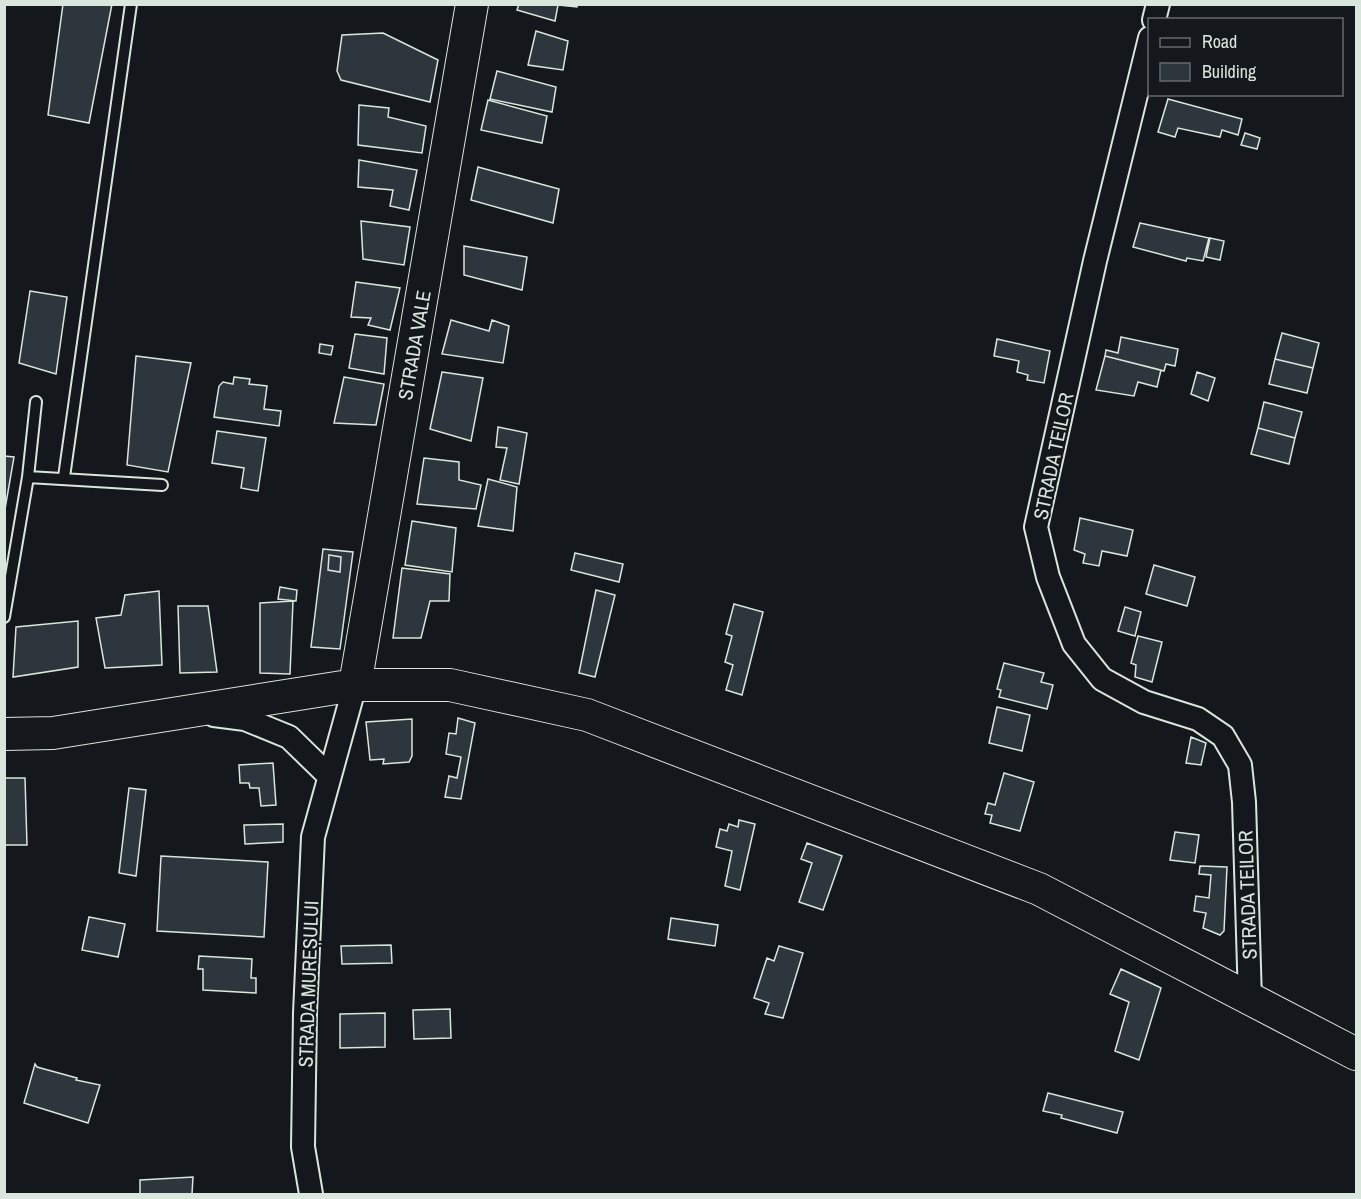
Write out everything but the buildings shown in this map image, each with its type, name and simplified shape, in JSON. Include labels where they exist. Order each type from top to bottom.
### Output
[{"type":"main road","name":"STRADA VALE","points":[[356,685],[472,4]]},
{"type":"main road","points":[[4,734],[53,733],[356,685],[450,685],[587,715],[1039,890],[1356,1054]]},
{"type":"street","name":"STRADA TEILOR","points":[[1148,42],[1095,261],[1036,528],[1048,577],[1074,644],[1102,679],[1144,702],[1198,719],[1223,736],[1240,765],[1244,802],[1250,1000]]},
{"type":"street","name":"STRADA MUREȘULUI","points":[[311,1194],[303,1147],[313,837],[328,775],[356,685]]},
{"type":"street","points":[[191,712],[245,719],[289,737],[328,775]]},
{"type":"lane","points":[[64,477],[131,4]]},
{"type":"lane","points":[[4,617],[28,477],[36,402]]},
{"type":"lane","points":[[28,477],[64,477],[162,484]]}]
